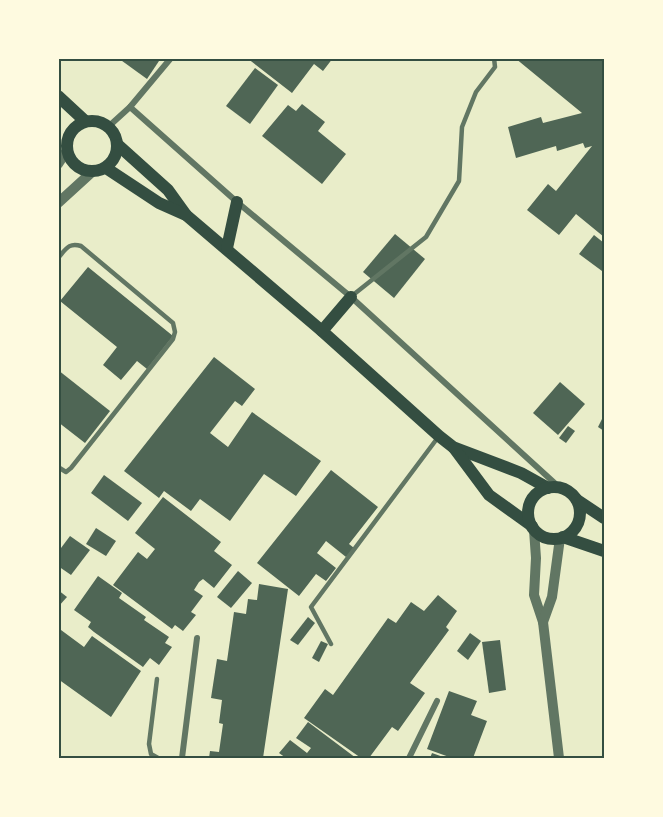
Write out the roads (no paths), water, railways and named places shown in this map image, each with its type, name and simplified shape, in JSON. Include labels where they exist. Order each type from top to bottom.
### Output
[{"type":"main road","points":[[58,96],[86,121]]},
{"type":"main road","points":[[67,146],[74,128],[86,121],[102,122],[113,132],[118,145],[168,190],[186,215]]},
{"type":"main road","points":[[58,130],[67,146],[72,162],[81,169],[92,172],[106,168],[115,158],[118,145]]},
{"type":"main road","points":[[106,168],[159,203],[186,215],[227,248],[453,447],[489,495],[542,536],[561,538],[604,551]]},
{"type":"main road","points":[[227,248],[237,202]]},
{"type":"main road","points":[[322,331],[351,297]]},
{"type":"main road","points":[[453,447],[571,493],[577,500],[604,518]]},
{"type":"main road","points":[[533,528],[529,519],[530,503],[540,491],[554,488]]},
{"type":"main road","points":[[561,538],[571,533],[577,526],[580,518],[577,500]]},
{"type":"street","points":[[108,127],[130,107],[171,58]]},
{"type":"street","points":[[130,107],[237,202],[351,297],[554,488]]},
{"type":"street","points":[[58,164],[67,146]]},
{"type":"street","points":[[58,203],[92,172]]},
{"type":"street","points":[[533,528],[536,558],[534,595],[543,622],[559,759]]},
{"type":"street","points":[[543,622],[552,597],[561,538]]},
{"type":"street","points":[[182,759],[196,638]]},
{"type":"street","points":[[409,759],[437,701]]},
{"type":"lane","points":[[351,297],[426,237],[459,181],[462,127],[476,92],[495,67],[494,58]]},
{"type":"lane","points":[[58,258],[68,246],[73,244],[81,246],[173,323],[175,332],[173,339],[71,468],[66,472],[58,467]]},
{"type":"lane","points":[[331,644],[311,608],[359,540],[439,436]]},
{"type":"lane","points":[[157,679],[149,744],[151,754],[158,759]]}]
